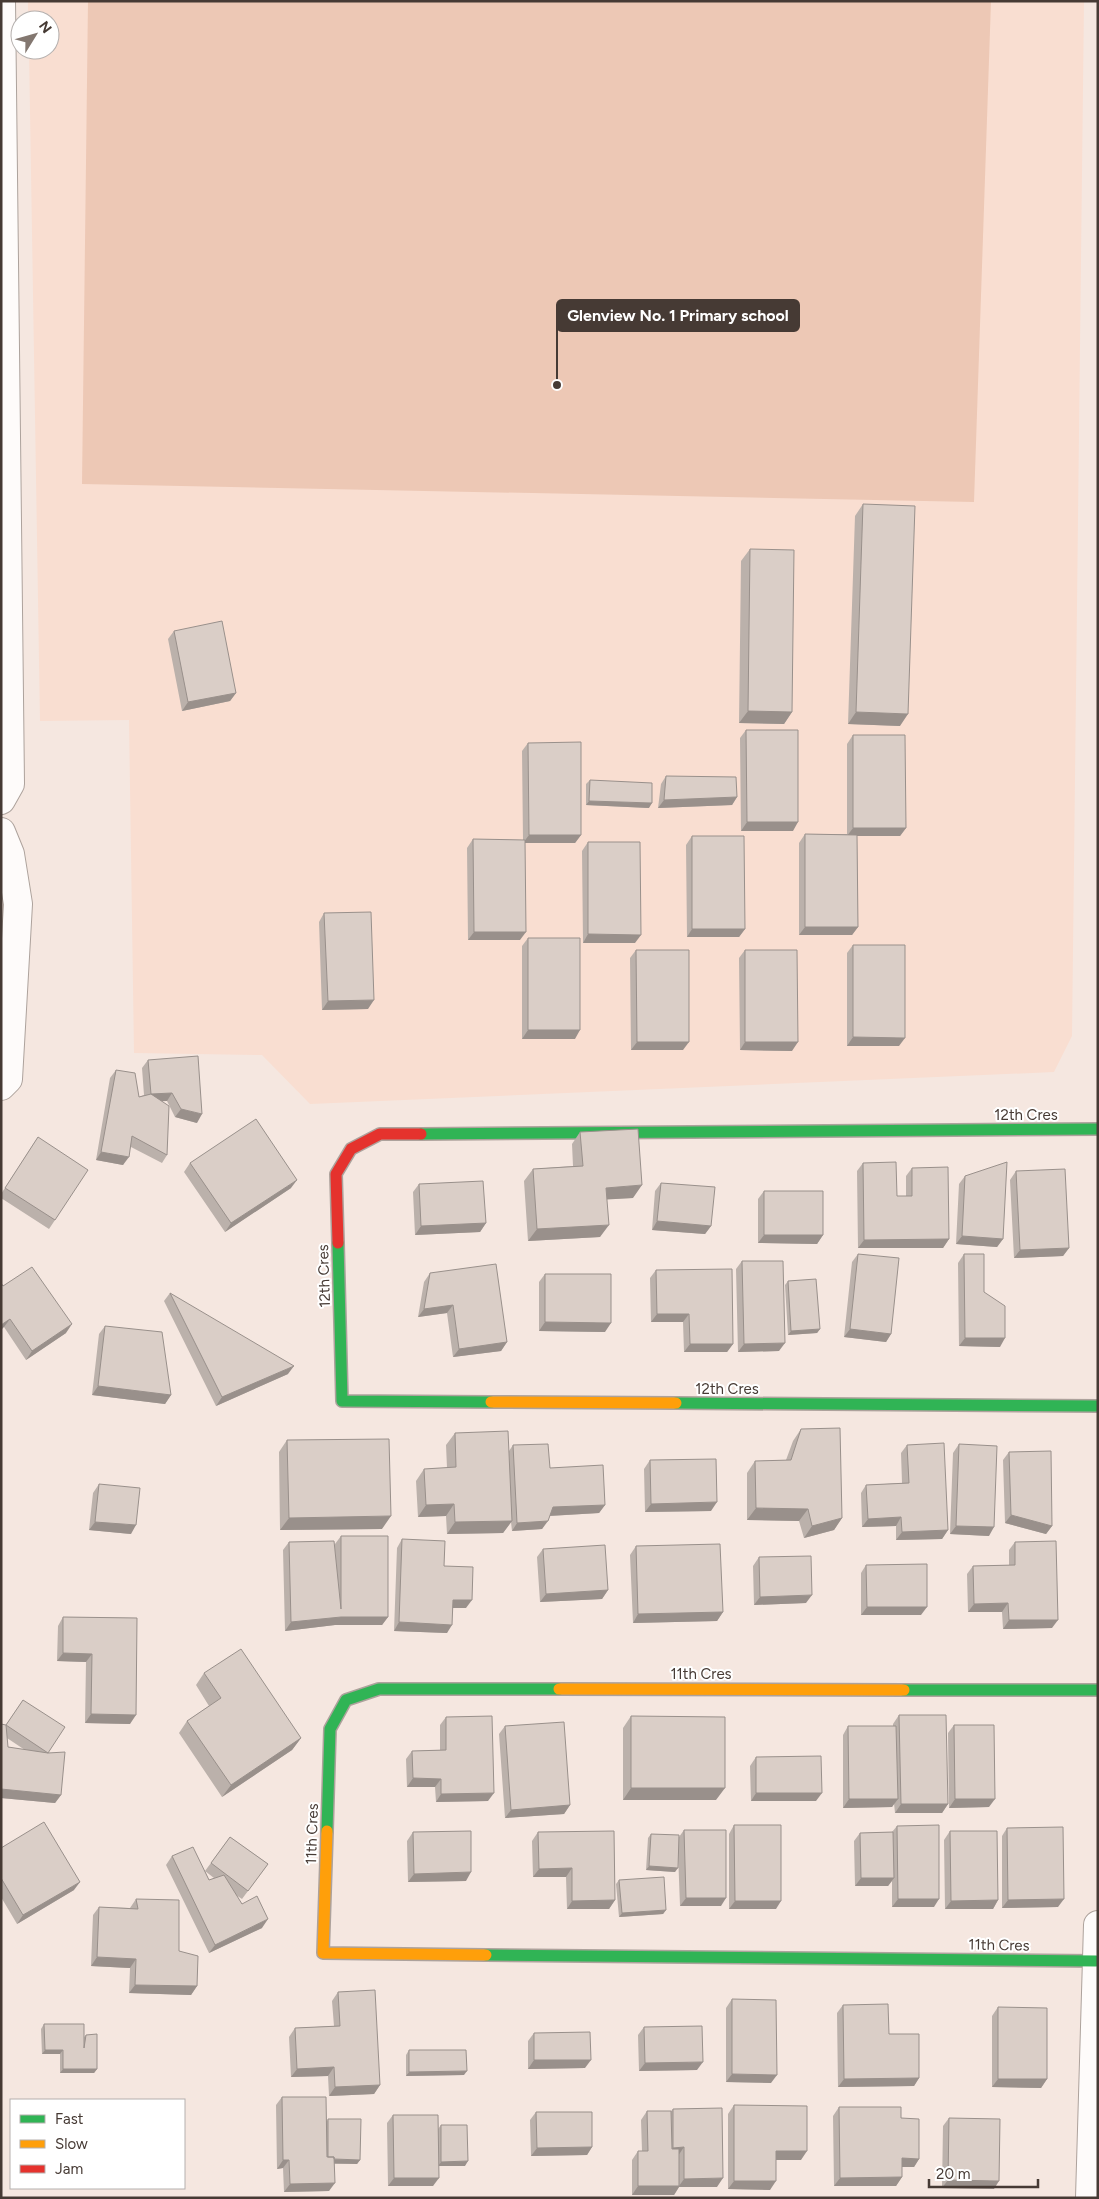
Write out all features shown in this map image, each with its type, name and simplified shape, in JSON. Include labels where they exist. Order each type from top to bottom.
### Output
[{"type":"street","points":[[1,1],[6,792]]},
{"type":"street","points":[[1,832],[10,854],[18,904],[8,1079],[1,1086]]},
{"type":"street","name":"12th Cres","points":[[1098,1129],[380,1134],[351,1149],[336,1174],[342,1401],[1098,1406]]},
{"type":"street","name":"11th Cres","points":[[1096,1961],[323,1953],[330,1729],[346,1700],[354,1697],[379,1689],[1098,1690]]},
{"type":"street","points":[[1090,2198],[1094,2129],[1098,1925]]},
{"type":"shaded area","points":[[28,1],[1084,1],[1072,1036],[1054,1072],[310,1104],[262,1055],[134,1053],[129,720],[40,721],[29,60],[60,60],[60,10],[28,10]]},
{"type":"shaded area","points":[[88,1],[991,1],[974,502],[82,484]]},
{"type":"building","points":[[863,504],[915,506],[908,714],[856,712]]},
{"type":"building","points":[[750,549],[794,550],[792,712],[748,711]]},
{"type":"building","points":[[222,621],[236,693],[188,702],[174,631]]},
{"type":"building","points":[[746,730],[798,730],[798,822],[747,822]]},
{"type":"building","points":[[853,735],[905,735],[906,828],[853,828]]},
{"type":"building","points":[[581,742],[581,835],[529,835],[528,743]]},
{"type":"building","points":[[666,776],[736,777],[737,797],[664,800]]},
{"type":"building","points":[[590,780],[652,783],[652,803],[589,801]]},
{"type":"building","points":[[805,834],[857,835],[858,927],[805,927]]},
{"type":"building","points":[[692,836],[744,836],[745,929],[692,929]]},
{"type":"building","points":[[473,839],[525,840],[526,932],[474,932]]},
{"type":"building","points":[[588,842],[640,842],[641,935],[588,934]]},
{"type":"building","points":[[371,912],[374,1000],[328,1001],[324,913]]},
{"type":"building","points":[[528,938],[580,938],[580,1030],[528,1030]]},
{"type":"building","points":[[853,945],[905,945],[905,1038],[853,1037]]},
{"type":"building","points":[[636,950],[689,950],[689,1042],[637,1042]]},
{"type":"building","points":[[745,950],[797,950],[798,1042],[745,1042]]},
{"type":"building","points":[[198,1056],[202,1114],[181,1109],[172,1093],[151,1094],[148,1060]]},
{"type":"building","points":[[116,1070],[135,1073],[139,1097],[151,1094],[169,1106],[167,1155],[132,1136],[129,1157],[101,1152]]},
{"type":"building","points":[[256,1119],[297,1180],[231,1223],[190,1163]]},
{"type":"building","points":[[638,1129],[642,1185],[606,1188],[609,1225],[537,1229],[533,1169],[583,1166],[580,1132]]},
{"type":"building","points":[[38,1137],[88,1170],[55,1220],[5,1188]]},
{"type":"building","points":[[896,1162],[897,1196],[912,1196],[912,1168],[948,1167],[949,1239],[864,1240],[863,1163]]},
{"type":"building","points":[[1007,1162],[1003,1239],[962,1236],[965,1176]]},
{"type":"building","points":[[1065,1169],[1069,1248],[1020,1250],[1016,1171]]},
{"type":"building","points":[[483,1181],[486,1223],[421,1226],[419,1184]]},
{"type":"building","points":[[661,1183],[715,1187],[711,1226],[657,1221]]},
{"type":"building","points":[[764,1191],[823,1191],[823,1235],[764,1235]]},
{"type":"building","points":[[858,1254],[899,1258],[891,1334],[850,1329]]},
{"type":"building","points":[[964,1254],[984,1254],[984,1292],[1005,1306],[1005,1338],[965,1338]]},
{"type":"building","points":[[742,1261],[783,1261],[785,1343],[744,1344]]},
{"type":"building","points":[[496,1264],[507,1342],[459,1349],[453,1305],[424,1309],[430,1273]]},
{"type":"building","points":[[32,1267],[72,1324],[32,1351],[10,1319],[1,1325],[1,1283],[3,1286]]},
{"type":"building","points":[[732,1269],[733,1344],[690,1344],[689,1314],[657,1314],[656,1270]]},
{"type":"building","points":[[545,1274],[611,1274],[611,1323],[545,1322]]},
{"type":"building","points":[[816,1279],[820,1329],[791,1331],[788,1281]]},
{"type":"building","points":[[170,1293],[294,1366],[222,1397]]},
{"type":"building","points":[[105,1326],[162,1332],[171,1395],[98,1386]]},
{"type":"building","points":[[840,1428],[842,1518],[812,1526],[808,1509],[756,1508],[755,1461],[791,1460],[801,1429]]},
{"type":"building","points":[[508,1431],[512,1521],[455,1522],[454,1504],[426,1505],[424,1469],[456,1467],[455,1433]]},
{"type":"building","points":[[389,1439],[391,1516],[289,1518],[287,1440]]},
{"type":"building","points":[[944,1443],[948,1530],[902,1532],[901,1517],[868,1519],[866,1485],[909,1483],[907,1445]]},
{"type":"building","points":[[548,1444],[550,1468],[603,1465],[605,1505],[553,1507],[548,1521],[517,1523],[513,1445]]},
{"type":"building","points":[[959,1444],[997,1446],[994,1527],[956,1526]]},
{"type":"building","points":[[1051,1451],[1052,1526],[1011,1515],[1009,1452]]},
{"type":"building","points":[[716,1459],[717,1502],[651,1504],[650,1460]]},
{"type":"building","points":[[99,1484],[140,1488],[136,1525],[95,1522]]},
{"type":"building","points":[[341,1536],[388,1536],[388,1617],[341,1617],[291,1622],[289,1542],[334,1541],[341,1609]]},
{"type":"building","points":[[402,1539],[445,1541],[444,1566],[473,1567],[472,1600],[453,1600],[452,1625],[399,1622]]},
{"type":"building","points":[[1056,1541],[1058,1620],[1009,1620],[1008,1603],[974,1604],[973,1566],[1015,1565],[1015,1542]]},
{"type":"building","points":[[720,1544],[723,1612],[638,1614],[636,1546]]},
{"type":"building","points":[[605,1545],[608,1590],[546,1594],[543,1549]]},
{"type":"building","points":[[811,1556],[812,1595],[760,1597],[759,1557]]},
{"type":"building","points":[[927,1564],[927,1607],[867,1607],[866,1565]]},
{"type":"building","points":[[63,1617],[137,1618],[136,1715],[91,1714],[92,1654],[63,1653]]},
{"type":"building","points":[[241,1649],[301,1738],[231,1785],[187,1721],[221,1698],[204,1673]]},
{"type":"building","points":[[23,1700],[65,1727],[48,1753],[6,1725]]},
{"type":"building","points":[[899,1715],[946,1715],[948,1804],[901,1804]]},
{"type":"building","points":[[492,1716],[494,1793],[441,1794],[441,1779],[413,1778],[412,1751],[446,1750],[446,1717]]},
{"type":"building","points":[[631,1716],[725,1717],[725,1788],[631,1788]]},
{"type":"building","points":[[564,1722],[570,1805],[511,1810],[505,1726]]},
{"type":"building","points":[[1,1724],[6,1725],[8,1747],[48,1753],[65,1752],[61,1795],[1,1789]]},
{"type":"building","points":[[954,1725],[994,1725],[995,1799],[955,1799]]},
{"type":"building","points":[[848,1726],[896,1726],[898,1799],[849,1799]]},
{"type":"building","points":[[821,1756],[822,1793],[756,1793],[756,1757]]},
{"type":"building","points":[[44,1822],[80,1882],[23,1915],[1,1878],[1,1848]]},
{"type":"building","points":[[734,1825],[781,1825],[781,1901],[735,1901]]},
{"type":"building","points":[[939,1825],[939,1899],[898,1899],[897,1826]]},
{"type":"building","points":[[1063,1827],[1064,1899],[1008,1900],[1007,1828]]},
{"type":"building","points":[[684,1830],[726,1830],[726,1898],[686,1898]]},
{"type":"building","points":[[471,1831],[471,1872],[414,1874],[413,1832]]},
{"type":"building","points":[[614,1831],[615,1900],[572,1901],[572,1868],[539,1869],[538,1832]]},
{"type":"building","points":[[950,1831],[997,1831],[998,1900],[951,1901]]},
{"type":"building","points":[[893,1832],[894,1878],[861,1878],[860,1833]]},
{"type":"building","points":[[651,1834],[679,1835],[678,1868],[649,1866]]},
{"type":"building","points":[[230,1837],[268,1864],[248,1891],[211,1863]]},
{"type":"building","points":[[193,1847],[209,1880],[224,1875],[242,1904],[257,1896],[268,1919],[215,1945],[172,1856]]},
{"type":"building","points":[[664,1877],[666,1910],[622,1913],[619,1880]]},
{"type":"building","points":[[136,1899],[179,1900],[179,1951],[198,1956],[197,1986],[135,1985],[136,1959],[97,1957],[99,1907],[138,1909]]},
{"type":"building","points":[[375,1990],[380,2085],[335,2087],[334,2067],[297,2069],[295,2028],[340,2026],[338,1992]]},
{"type":"building","points":[[732,1999],[776,2000],[777,2075],[732,2074]]},
{"type":"building","points":[[888,2004],[889,2034],[919,2034],[919,2078],[844,2079],[843,2005]]},
{"type":"building","points":[[998,2007],[1047,2008],[1047,2079],[998,2079]]},
{"type":"building","points":[[44,2024],[84,2024],[84,2048],[86,2035],[97,2034],[97,2069],[63,2069],[63,2050],[45,2050]]},
{"type":"building","points":[[702,2026],[703,2062],[645,2063],[644,2027]]},
{"type":"building","points":[[590,2032],[591,2060],[534,2060],[534,2033]]},
{"type":"building","points":[[409,2050],[466,2050],[467,2071],[409,2072]]},
{"type":"building","points":[[282,2097],[326,2097],[327,2157],[334,2157],[335,2183],[290,2184],[289,2160],[283,2160]]},
{"type":"building","points":[[734,2105],[807,2106],[807,2151],[776,2151],[776,2181],[734,2181]]},
{"type":"building","points":[[839,2107],[901,2107],[901,2118],[919,2119],[919,2159],[902,2158],[902,2177],[840,2178]]},
{"type":"building","points":[[722,2108],[723,2178],[684,2179],[684,2147],[673,2148],[673,2109]]},
{"type":"building","points":[[647,2111],[671,2111],[672,2149],[679,2149],[679,2186],[638,2186],[638,2151],[648,2151]]},
{"type":"building","points":[[536,2112],[592,2112],[592,2147],[537,2148]]},
{"type":"building","points":[[393,2115],[438,2115],[439,2178],[394,2178]]},
{"type":"building","points":[[949,2118],[1000,2119],[999,2181],[948,2180]]},
{"type":"building","points":[[328,2119],[361,2119],[360,2160],[328,2157]]},
{"type":"building","points":[[441,2125],[467,2125],[468,2161],[441,2162]]},
{"type":"traffic: fast","points":[[421,1134],[1098,1129]]},
{"type":"traffic: fast","points":[[338,1243],[342,1401],[491,1402]]},
{"type":"traffic: fast","points":[[676,1403],[1098,1406]]},
{"type":"traffic: fast","points":[[327,1831],[330,1729],[346,1700],[379,1689],[559,1689]]},
{"type":"traffic: fast","points":[[904,1690],[1098,1690]]},
{"type":"traffic: fast","points":[[486,1955],[1096,1961]]},
{"type":"traffic: slow","points":[[491,1402],[676,1403]]},
{"type":"traffic: slow","points":[[559,1689],[904,1690]]},
{"type":"traffic: slow","points":[[327,1831],[323,1953],[486,1955]]},
{"type":"traffic: jam","points":[[338,1243],[336,1174],[351,1149],[380,1134],[421,1134]]},
{"type":"place","name":"Glenview No. 1 Primary school","points":[[557,385]]}]
